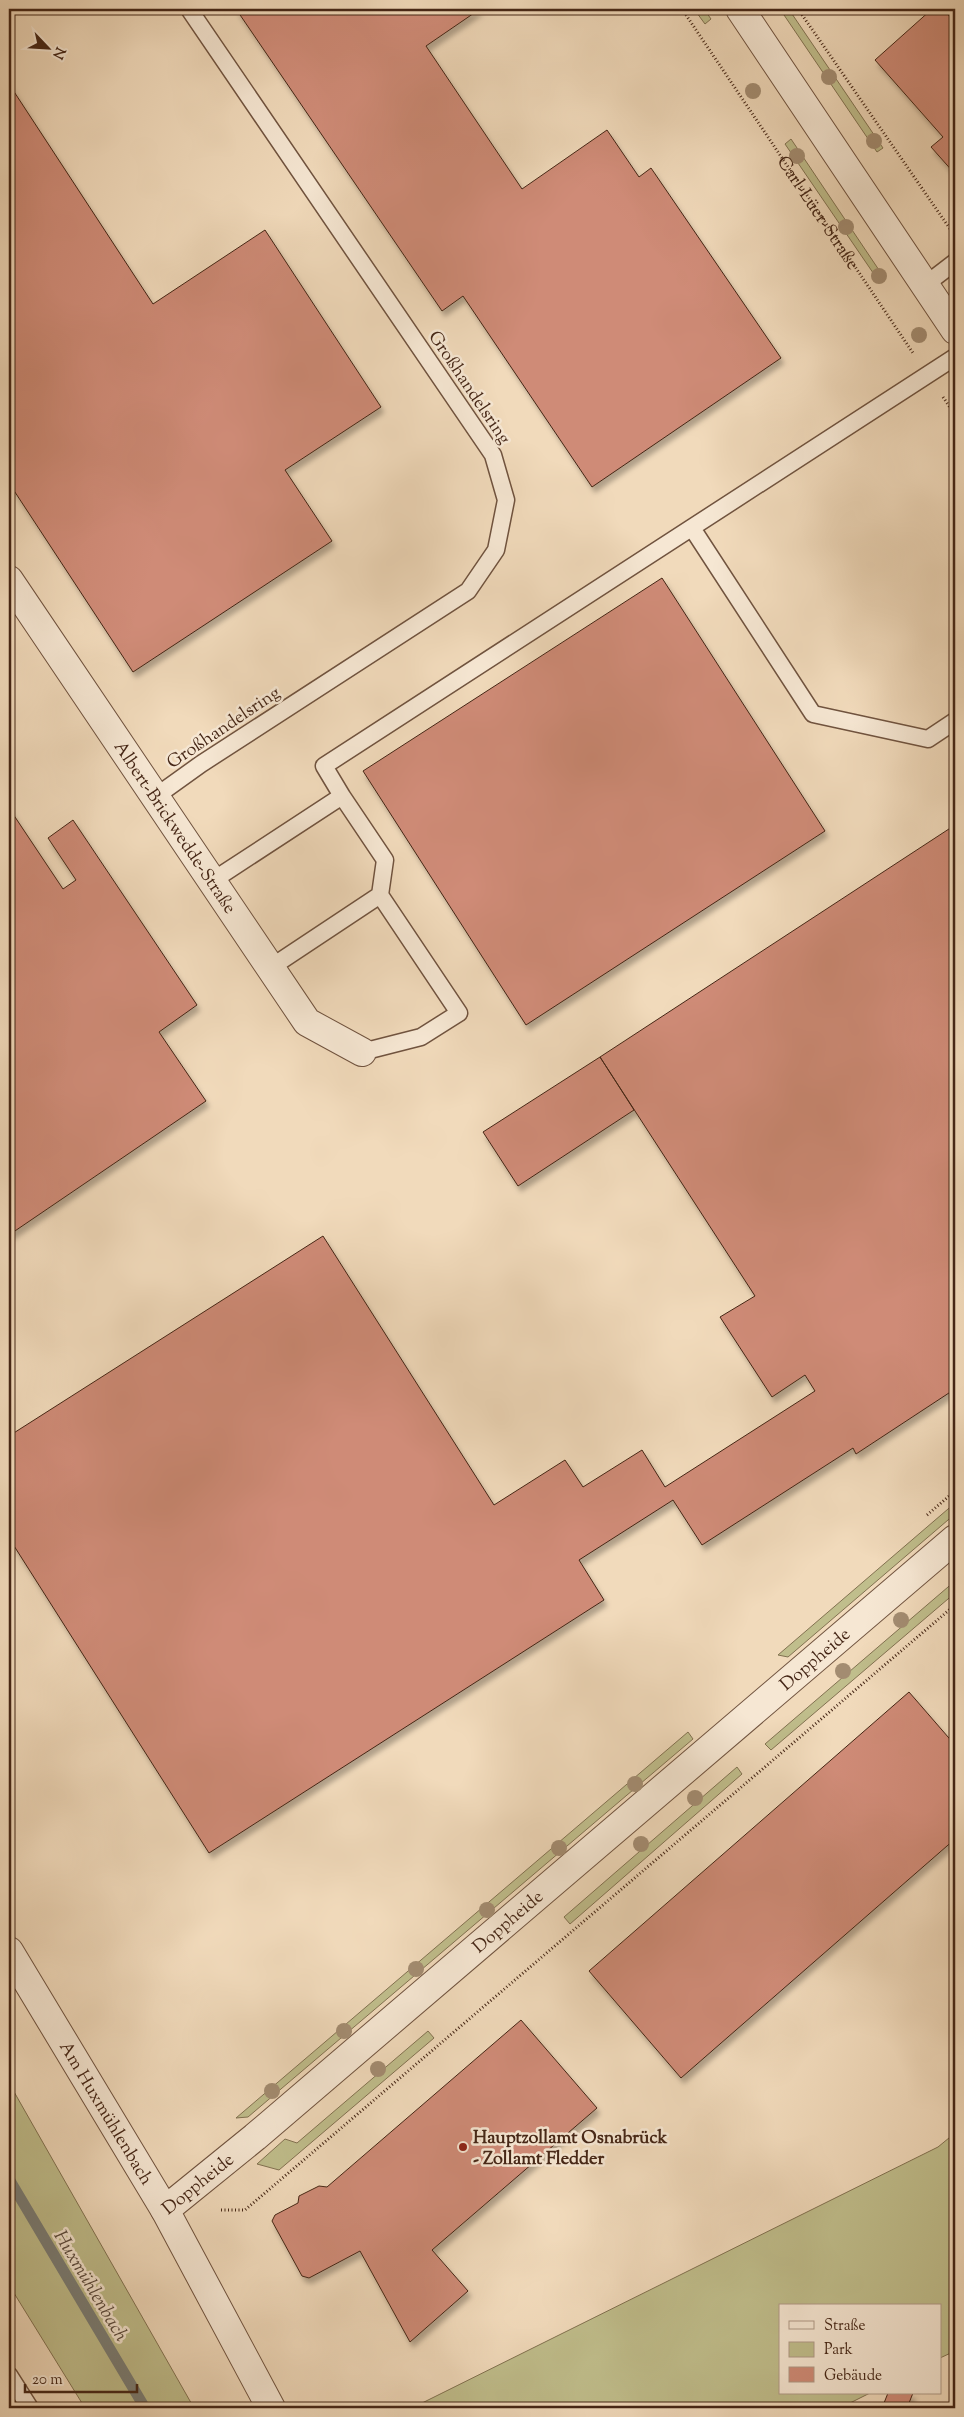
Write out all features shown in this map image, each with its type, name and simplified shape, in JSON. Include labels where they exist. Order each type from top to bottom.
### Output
[{"type":"street","points":[[740,9],[955,330]]},
{"type":"street","name":"Albert-Brickwedde-Straße","points":[[9,580],[306,1022],[362,1052]]},
{"type":"street","name":"Doppheide","points":[[165,2210],[336,2068],[955,1539]]},
{"type":"street","name":"Am Huxmühlenbach","points":[[9,1950],[16,1979],[165,2210],[272,2408]]},
{"type":"lane","name":"Großhandelsring","points":[[155,797],[201,764],[468,591],[496,550],[506,500],[493,455],[189,9]]},
{"type":"lane","points":[[925,285],[955,262]]},
{"type":"lane","points":[[362,1052],[421,1037],[459,1013],[380,895],[385,860],[324,766],[955,357]]},
{"type":"lane","points":[[692,528],[813,714],[928,740],[955,721]]},
{"type":"lane","points":[[212,881],[342,796]]},
{"type":"lane","points":[[270,968],[380,895]]},
{"type":"lane","points":[[9,2376],[30,2408]]},
{"type":"path","name":"Carl-Lüer-Straße","points":[[682,9],[955,415]]},
{"type":"path","points":[[798,9],[955,236]]},
{"type":"path","name":"Doppheide","points":[[219,2210],[246,2210],[955,1604]]},
{"type":"green space","points":[[694,9],[704,9],[711,19],[705,24]]},
{"type":"green space","points":[[790,11],[883,148],[877,152],[784,15]]},
{"type":"green space","points":[[791,139],[885,279],[880,283],[785,144]]},
{"type":"green space","points":[[955,1503],[955,1514],[788,1657],[778,1655]]},
{"type":"green space","points":[[955,1581],[955,1593],[771,1750],[765,1744]]},
{"type":"green space","points":[[688,1732],[693,1739],[248,2117],[236,2118]]},
{"type":"green space","points":[[737,1767],[742,1774],[570,1924],[564,1917]]},
{"type":"green space","points":[[428,2031],[434,2038],[279,2170],[257,2164],[285,2139],[297,2143]]},
{"type":"green space","points":[[9,2083],[194,2408],[85,2408],[9,2285]]},
{"type":"green space","points":[[955,2133],[955,2351],[942,2357],[942,2304],[779,2304],[779,2394],[868,2394],[840,2408],[412,2408],[938,2147]]},
{"type":"building","points":[[236,9],[480,9],[426,46],[522,189],[607,130],[639,177],[651,168],[781,358],[592,487],[463,296],[442,311]]},
{"type":"building","points":[[932,9],[943,9],[955,23],[955,174],[931,147],[943,137],[875,60]]},
{"type":"building","points":[[9,84],[153,304],[265,230],[381,407],[285,470],[332,541],[133,672],[9,483]]},
{"type":"building","points":[[662,578],[825,831],[526,1025],[363,771]]},
{"type":"building","points":[[9,808],[63,889],[76,880],[48,838],[73,820],[197,1005],[159,1032],[206,1101],[9,1235]]},
{"type":"building","points":[[955,825],[955,1389],[856,1454],[853,1448],[702,1545],[673,1500],[579,1560],[604,1600],[209,1853],[9,1538],[9,1436],[323,1236],[494,1505],[565,1460],[583,1487],[642,1450],[665,1487],[815,1391],[805,1375],[772,1397],[720,1317],[755,1296],[600,1057]]},
{"type":"building","points":[[600,1057],[634,1110],[518,1186],[483,1132]]},
{"type":"building","points":[[909,1692],[955,1745],[955,1839],[681,2078],[589,1971]]},
{"type":"building","name":"Hauptzollamt Osnabrück - Zollamt Fledder","points":[[521,2020],[597,2108],[432,2250],[468,2291],[410,2342],[360,2251],[309,2278],[302,2276],[272,2221],[275,2215],[298,2203],[299,2196],[319,2186],[327,2187]]},
{"type":"building","points":[[888,2394],[913,2394],[907,2408],[882,2408]]},
{"type":"waterway","name":"Huxmühlenbach","points":[[9,2179],[145,2408]]},
{"type":"place","name":"Hauptzollamt Osnabrück - Zollamt Fledder","points":[[463,2147]]}]
